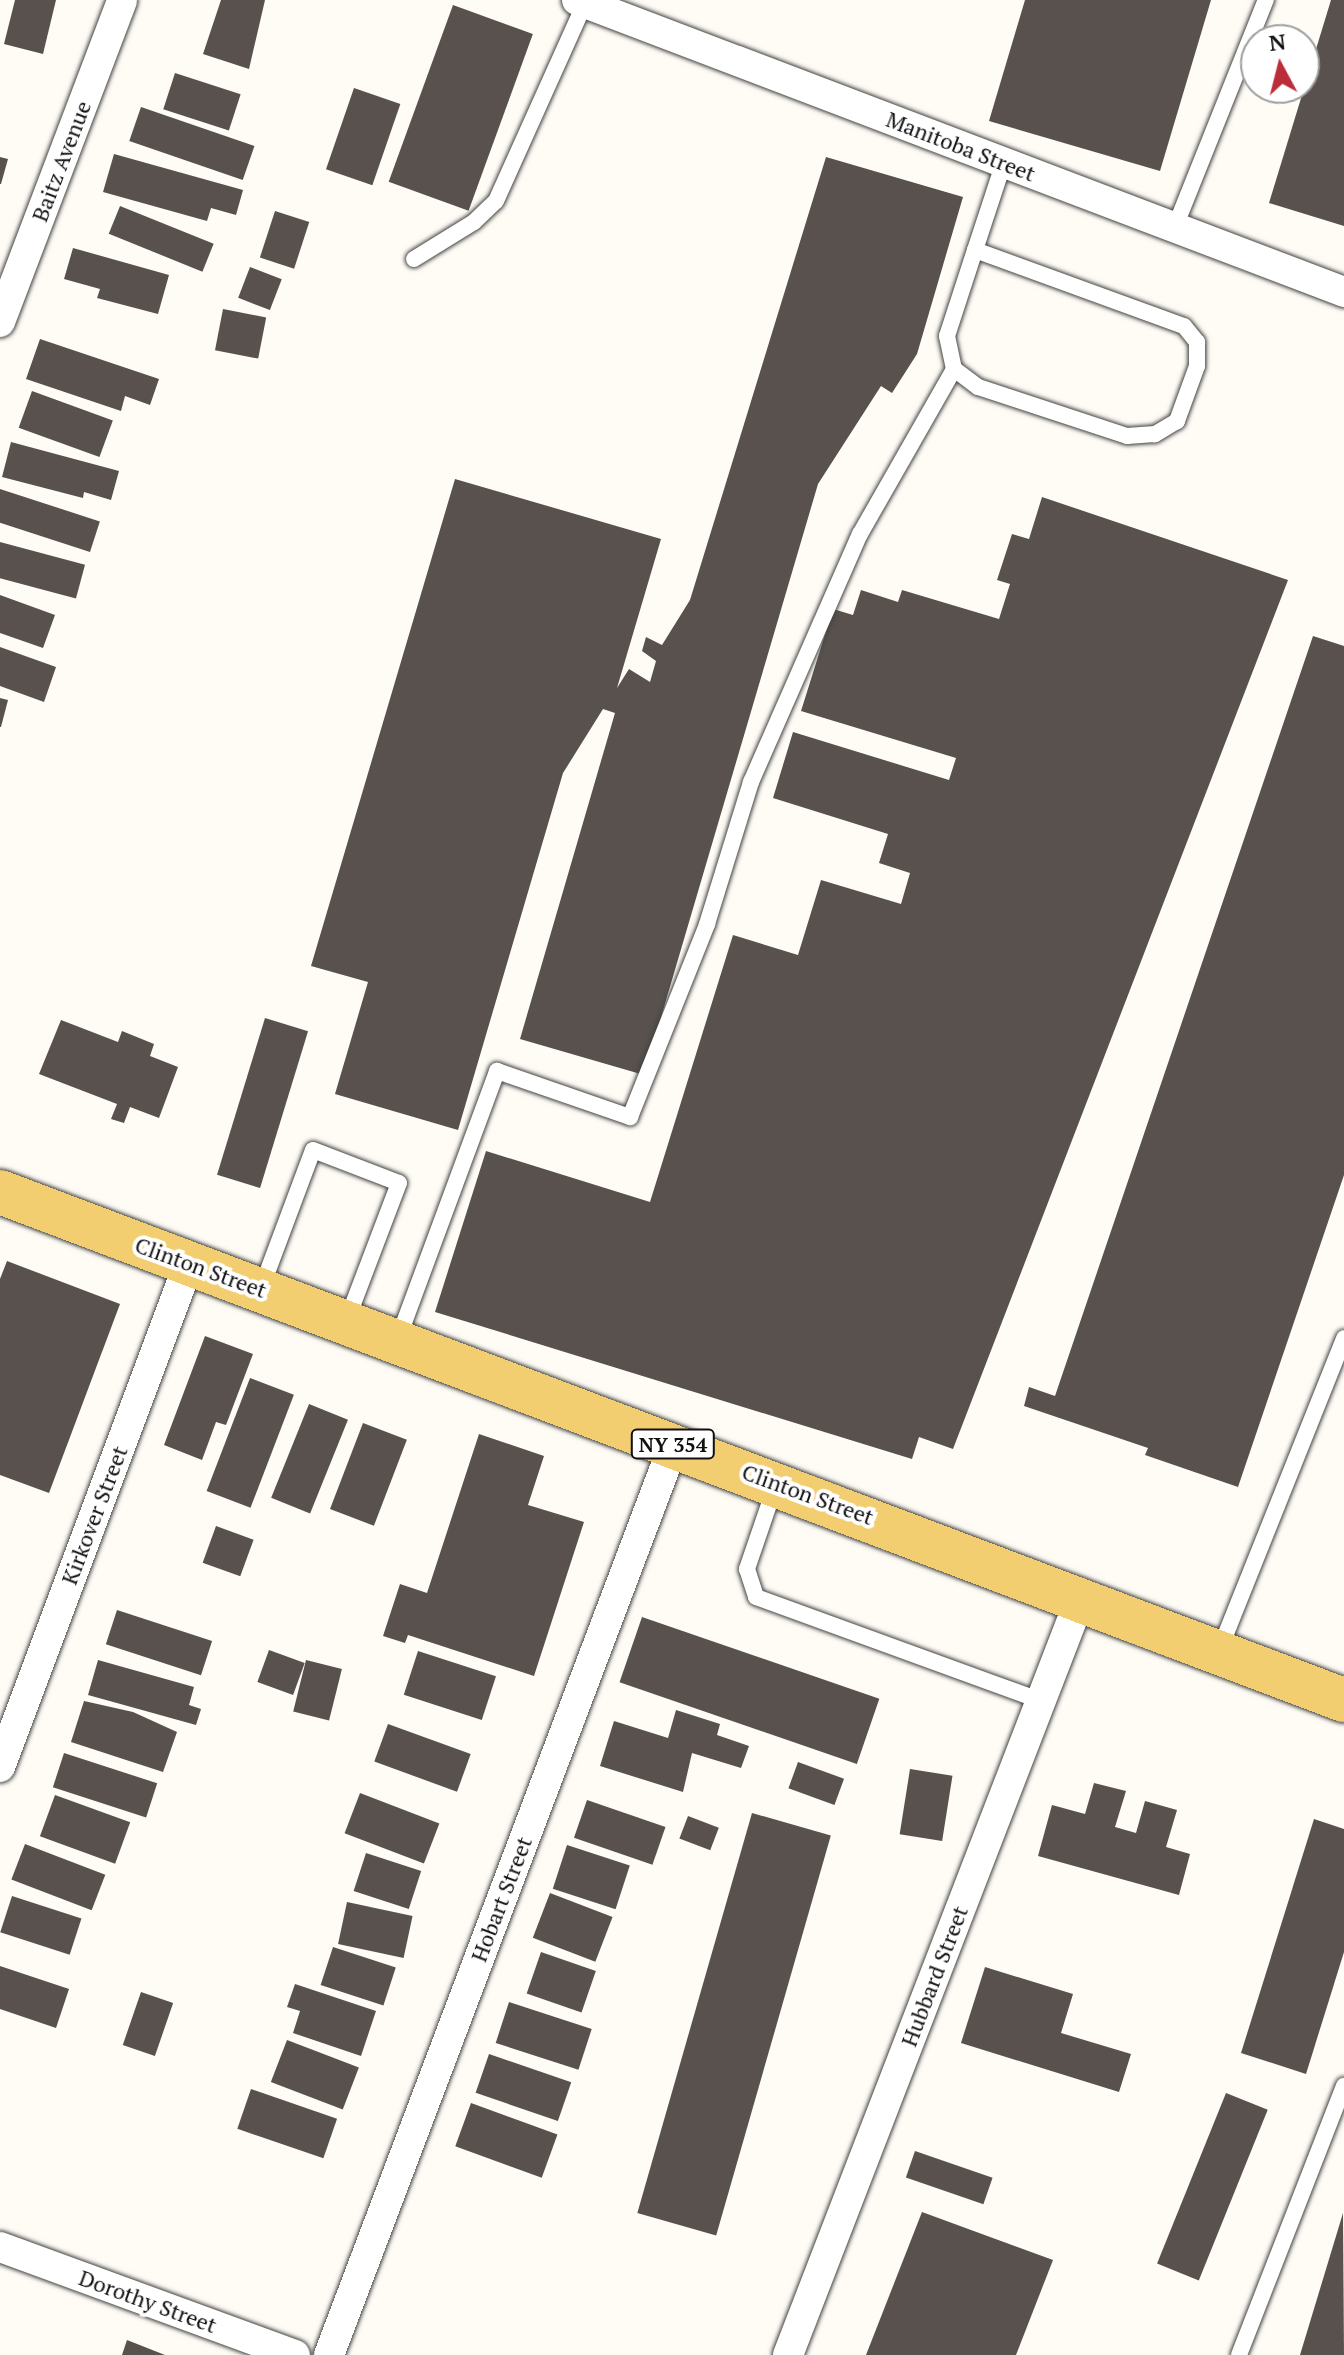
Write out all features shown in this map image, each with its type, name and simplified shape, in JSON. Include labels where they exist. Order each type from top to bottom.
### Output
[{"type":"main road","name":"Clinton Street","points":[[0,1192],[1081,1597],[1344,1700]]},
{"type":"street","name":"Baitz Avenue","points":[[0,322],[122,0]]},
{"type":"street","name":"Manitoba Street","points":[[581,2],[623,8],[1004,162],[1344,292]]},
{"type":"street","name":"Kirkover Street","points":[[0,1767],[189,1263]]},
{"type":"street","name":"Hobart Street","points":[[329,2355],[674,1444]]},
{"type":"street","name":"Hubbard Street","points":[[788,2355],[1081,1597]]},
{"type":"street","name":"Dorothy Street","points":[[0,2247],[295,2355]]},
{"type":"lane","points":[[1175,227],[1266,0]]},
{"type":"lane","points":[[414,259],[474,222],[496,201],[581,2]]},
{"type":"lane","points":[[975,250],[1184,326],[1197,342],[1197,366],[1177,421],[1155,434],[1127,436],[978,387],[954,369],[947,336],[975,250],[1004,162]]},
{"type":"lane","points":[[398,1341],[497,1071],[630,1117],[707,924],[751,782],[860,534],[954,369]]},
{"type":"lane","points":[[261,1290],[313,1150],[399,1183],[347,1322]]},
{"type":"lane","points":[[1219,1651],[1344,1338]]},
{"type":"lane","points":[[777,1483],[747,1569],[756,1597],[1041,1701]]},
{"type":"lane","points":[[1239,2355],[1344,2086]]},
{"type":"building","points":[[15,0],[56,0],[43,54],[4,44]]},
{"type":"building","points":[[221,0],[265,0],[249,69],[203,54]]},
{"type":"building","points":[[1025,0],[1211,0],[1160,171],[989,121]]},
{"type":"building","points":[[1331,0],[1344,0],[1344,226],[1269,203],[1299,104],[1320,104],[1320,36]]},
{"type":"building","points":[[453,5],[533,34],[469,211],[389,182]]},
{"type":"building","points":[[175,73],[241,94],[229,130],[163,109]]},
{"type":"building","points":[[354,88],[400,104],[372,185],[326,169]]},
{"type":"building","points":[[141,107],[254,146],[243,180],[129,141]]},
{"type":"building","points":[[114,154],[243,190],[236,215],[211,208],[207,221],[103,192]]},
{"type":"building","points":[[0,157],[8,159],[1,184],[0,184]]},
{"type":"building","points":[[826,157],[963,197],[917,354],[892,393],[881,386],[818,484],[644,1075],[520,1039],[615,713],[603,709],[563,773],[458,1130],[335,1094],[368,982],[311,966],[455,479],[661,539],[617,688],[629,669],[650,682],[656,661],[642,651],[646,637],[662,645],[690,600]]},
{"type":"building","points":[[120,206],[214,244],[202,272],[109,234]]},
{"type":"building","points":[[275,211],[309,222],[294,269],[260,258]]},
{"type":"building","points":[[73,248],[169,275],[158,314],[97,298],[100,289],[64,279]]},
{"type":"building","points":[[250,267],[282,279],[270,310],[238,298]]},
{"type":"building","points":[[223,309],[266,317],[258,359],[215,350]]},
{"type":"building","points":[[40,339],[159,379],[150,405],[125,396],[121,411],[26,379]]},
{"type":"building","points":[[32,391],[113,420],[99,457],[19,428]]},
{"type":"building","points":[[11,442],[119,471],[111,500],[84,492],[83,498],[2,477]]},
{"type":"building","points":[[0,489],[100,521],[90,552],[0,523]]},
{"type":"building","points":[[1042,497],[1288,580],[953,1449],[919,1437],[912,1459],[435,1312],[486,1151],[650,1202],[733,935],[798,955],[821,880],[901,904],[910,873],[879,863],[888,834],[773,798],[793,732],[949,780],[956,758],[801,711],[833,609],[853,615],[861,590],[898,602],[902,590],[999,619],[1010,584],[997,580],[1012,534],[1029,539]]},
{"type":"building","points":[[0,542],[85,565],[76,599],[0,578]]},
{"type":"building","points":[[0,595],[55,615],[43,648],[0,633]]},
{"type":"building","points":[[1313,636],[1344,646],[1344,1175],[1238,1487],[1145,1455],[1148,1448],[1024,1406],[1029,1387],[1055,1396]]},
{"type":"building","points":[[0,647],[56,667],[44,702],[0,686]]},
{"type":"building","points":[[0,698],[8,700],[1,727],[0,727]]},
{"type":"building","points":[[265,1018],[308,1031],[260,1188],[217,1175]]},
{"type":"building","points":[[61,1020],[118,1042],[122,1031],[154,1044],[150,1056],[178,1067],[159,1118],[130,1107],[124,1123],[111,1119],[117,1104],[39,1074]]},
{"type":"building","points":[[7,1261],[120,1304],[49,1493],[0,1475],[0,1279]]},
{"type":"building","points":[[205,1336],[253,1354],[226,1425],[216,1422],[202,1460],[164,1445]]},
{"type":"building","points":[[250,1378],[294,1395],[251,1508],[207,1491]]},
{"type":"building","points":[[309,1404],[348,1420],[310,1513],[271,1498]]},
{"type":"building","points":[[363,1423],[407,1440],[374,1526],[330,1509]]},
{"type":"building","points":[[479,1434],[544,1456],[528,1505],[584,1522],[534,1676],[408,1635],[405,1643],[383,1636],[400,1584],[427,1593]]},
{"type":"building","points":[[216,1526],[254,1540],[240,1576],[203,1563]]},
{"type":"building","points":[[117,1610],[212,1641],[201,1675],[106,1644]]},
{"type":"building","points":[[642,1617],[879,1699],[857,1764],[620,1682]]},
{"type":"building","points":[[269,1650],[305,1663],[293,1695],[257,1682]]},
{"type":"building","points":[[418,1651],[496,1676],[482,1720],[404,1695]]},
{"type":"building","points":[[98,1660],[194,1687],[189,1705],[201,1709],[196,1725],[88,1695]]},
{"type":"building","points":[[306,1660],[342,1669],[329,1720],[293,1711]]},
{"type":"building","points":[[84,1701],[133,1712],[177,1732],[163,1772],[71,1742]]},
{"type":"building","points":[[676,1710],[720,1724],[717,1735],[749,1746],[741,1768],[692,1753],[683,1792],[600,1766],[614,1721],[668,1738]]},
{"type":"building","points":[[388,1724],[471,1754],[457,1792],[374,1762]]},
{"type":"building","points":[[64,1753],[157,1783],[146,1818],[53,1787]]},
{"type":"building","points":[[798,1762],[844,1779],[834,1805],[788,1788]]},
{"type":"building","points":[[910,1769],[952,1776],[942,1841],[900,1834]]},
{"type":"building","points":[[1094,1783],[1126,1791],[1115,1827],[1136,1833],[1145,1801],[1177,1810],[1166,1847],[1190,1854],[1179,1895],[1038,1856],[1052,1805],[1085,1814]]},
{"type":"building","points":[[360,1793],[439,1823],[424,1864],[345,1833]]},
{"type":"building","points":[[55,1795],[130,1822],[115,1864],[40,1836]]},
{"type":"building","points":[[587,1800],[665,1827],[652,1865],[574,1838]]},
{"type":"building","points":[[752,1813],[831,1836],[716,2235],[637,2213]]},
{"type":"building","points":[[688,1816],[719,1828],[710,1850],[679,1838]]},
{"type":"building","points":[[1314,1819],[1344,1829],[1344,1952],[1306,2074],[1241,2053]]},
{"type":"building","points":[[25,1844],[105,1875],[92,1910],[11,1879]]},
{"type":"building","points":[[567,1845],[630,1865],[616,1909],[553,1889]]},
{"type":"building","points":[[366,1853],[421,1871],[409,1909],[354,1891]]},
{"type":"building","points":[[550,1893],[613,1917],[595,1962],[533,1938]]},
{"type":"building","points":[[12,1896],[81,1919],[70,1955],[0,1932]]},
{"type":"building","points":[[347,1902],[413,1916],[404,1958],[338,1944]]},
{"type":"building","points":[[333,1947],[396,1967],[383,2005],[321,1985]]},
{"type":"building","points":[[541,1952],[596,1971],[582,2012],[527,1994]]},
{"type":"building","points":[[0,1966],[69,1989],[56,2028],[0,2009]]},
{"type":"building","points":[[985,1967],[1073,1994],[1061,2033],[1131,2054],[1119,2092],[961,2043]]},
{"type":"building","points":[[295,1984],[376,2011],[361,2056],[293,2033],[300,2011],[287,2007]]},
{"type":"building","points":[[141,1992],[173,2003],[155,2056],[123,2045]]},
{"type":"building","points":[[509,2002],[592,2029],[578,2070],[496,2043]]},
{"type":"building","points":[[287,2040],[359,2068],[343,2110],[271,2082]]},
{"type":"building","points":[[489,2054],[571,2082],[558,2121],[476,2093]]},
{"type":"building","points":[[251,2089],[337,2119],[323,2158],[237,2129]]},
{"type":"building","points":[[1226,2093],[1268,2110],[1199,2280],[1157,2264]]},
{"type":"building","points":[[471,2103],[557,2134],[542,2178],[455,2146]]},
{"type":"building","points":[[915,2151],[993,2178],[983,2204],[906,2177]]},
{"type":"building","points":[[922,2212],[1053,2260],[1016,2355],[866,2355]]},
{"type":"building","points":[[1343,2213],[1344,2355],[1300,2355]]},
{"type":"building","points":[[127,2340],[165,2355],[122,2355]]}]
